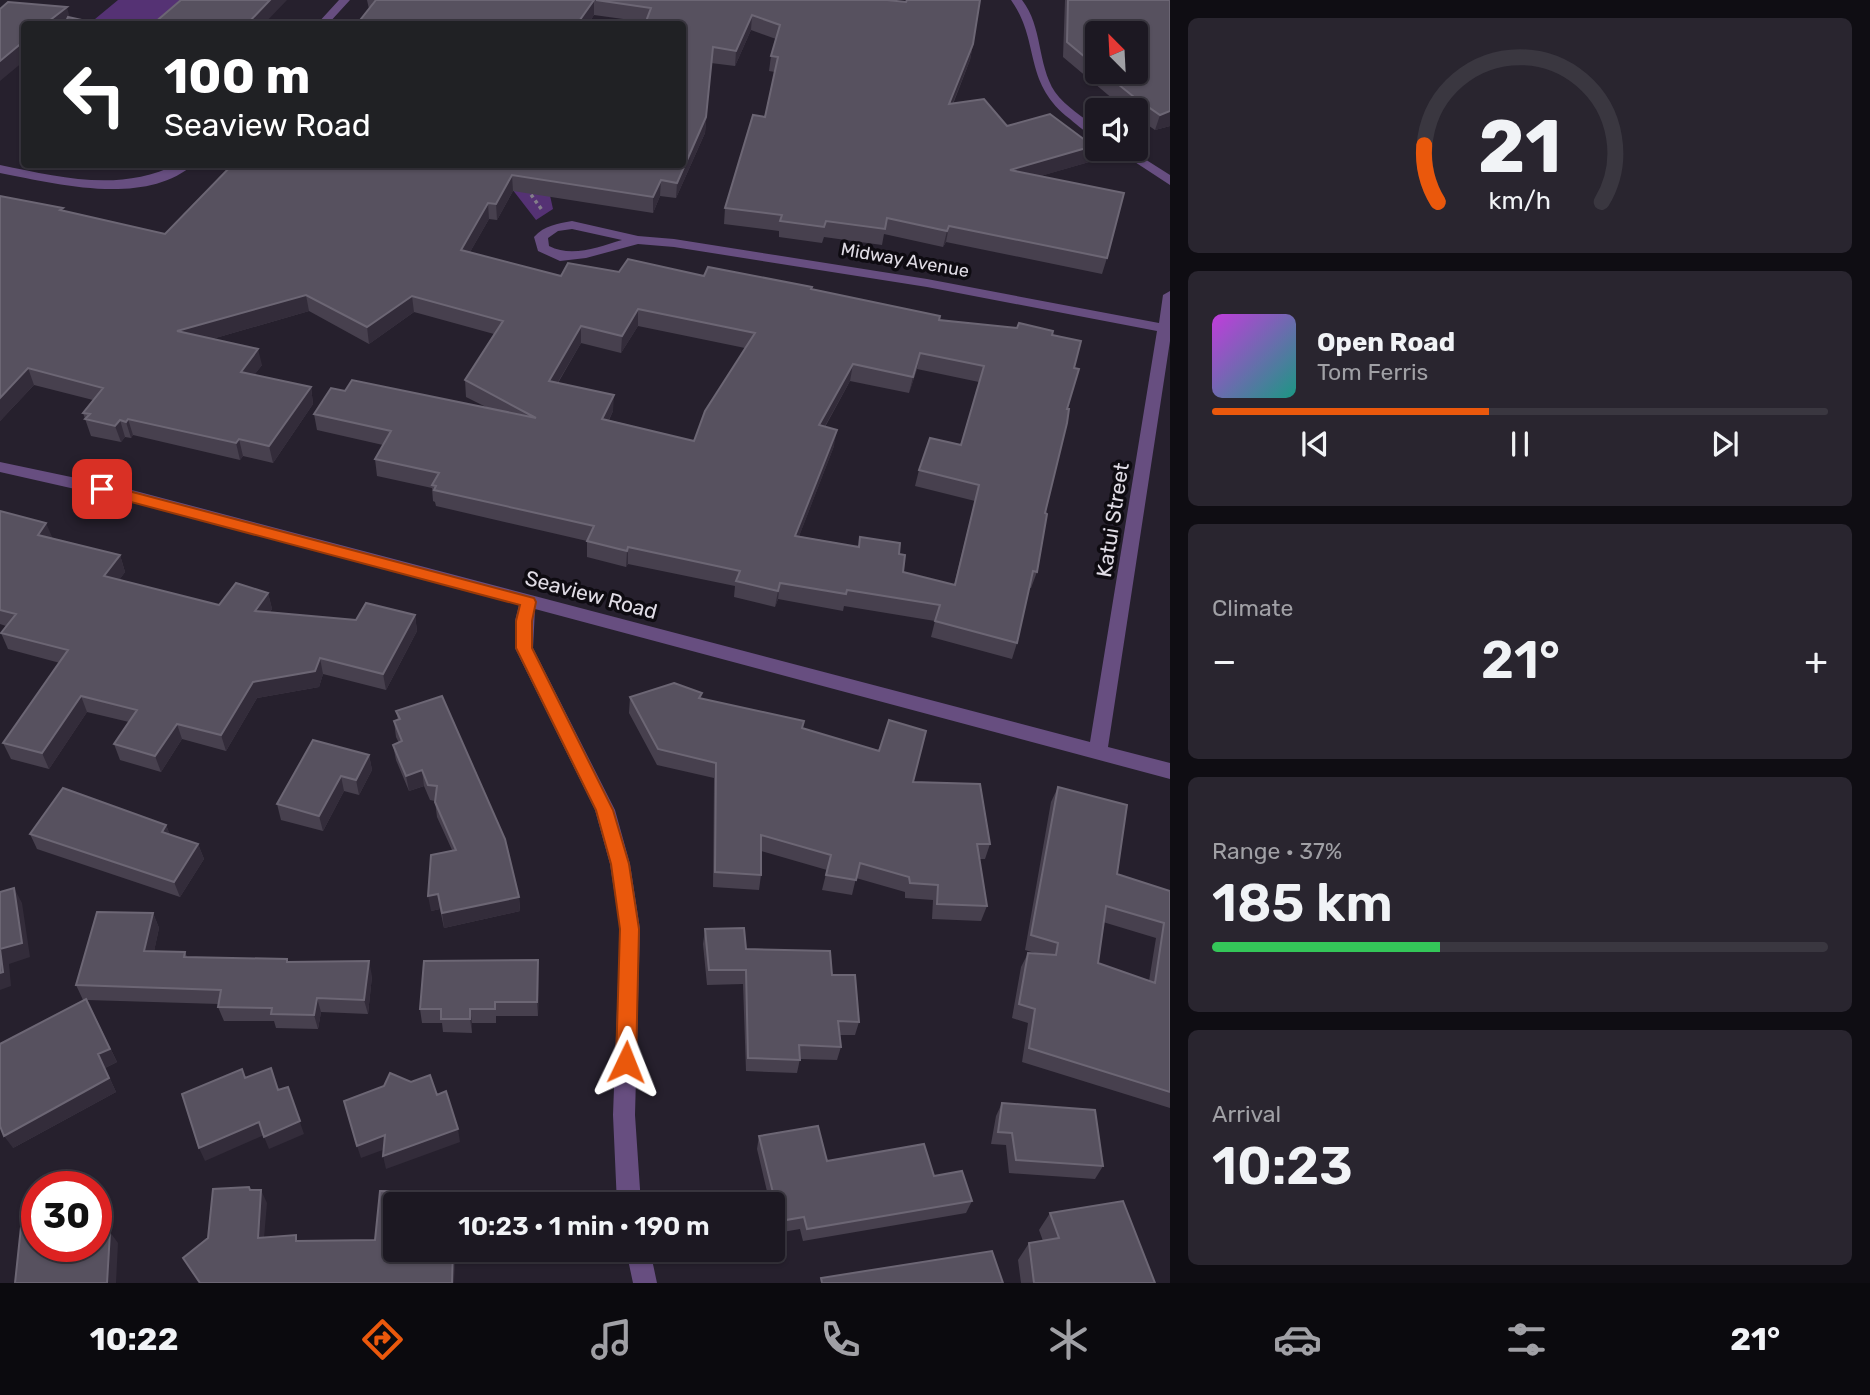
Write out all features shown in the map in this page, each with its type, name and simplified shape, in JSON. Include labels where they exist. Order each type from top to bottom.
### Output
[{"type":"street","points":[[325,21],[345,0]]},
{"type":"street","points":[[1016,0],[1027,16],[1045,85],[1063,107],[1085,124]]},
{"type":"street","points":[[1139,161],[1170,181]]},
{"type":"street","points":[[0,169],[83,185],[117,186],[148,182],[173,174],[182,168]]},
{"type":"street","name":"Midway Avenue","points":[[638,240],[586,254],[560,257],[543,248],[541,237],[554,228],[572,225],[638,240],[674,243],[928,283],[1164,328]]},
{"type":"street","name":"Katui Street","points":[[1098,752],[1170,295]]},
{"type":"street","name":"Seaview Road","points":[[0,467],[128,495],[1170,771]]},
{"type":"street","points":[[528,602],[524,621],[524,648],[605,810],[620,864],[630,929],[624,1115],[628,1192]]},
{"type":"street","points":[[641,1262],[645,1283]]},
{"type":"path","points":[[525,187],[554,228]]},
{"type":"shaded area","points":[[118,0],[206,0],[188,21],[93,21]]},
{"type":"shaded area","points":[[499,172],[545,173],[553,209],[536,220]]},
{"type":"building","points":[[181,0],[270,0],[250,21],[156,21]]},
{"type":"building","points":[[376,0],[594,0],[579,21],[359,21]]},
{"type":"building","points":[[596,0],[980,0],[973,44],[949,104],[984,99],[1007,126],[1050,114],[1085,140],[1085,148],[1010,170],[1124,193],[1107,258],[949,226],[947,231],[887,218],[885,229],[826,221],[824,227],[780,221],[782,215],[725,208],[753,115],[765,117],[778,57],[771,56],[780,25],[752,15],[736,51],[713,47],[706,117],[686,163],[686,21],[646,21],[651,8]]},
{"type":"building","points":[[1068,0],[1170,0],[1170,111],[1160,115],[1148,107],[1148,98],[1135,98],[1118,84],[1148,84],[1148,21],[1085,21],[1085,57],[1067,42]]},
{"type":"building","points":[[8,2],[67,7],[49,21],[21,21],[21,44],[0,61],[0,9]]},
{"type":"building","points":[[68,17],[86,21],[66,21]]},
{"type":"building","points":[[229,168],[684,168],[677,183],[661,180],[653,197],[512,175],[496,204],[488,203],[461,250],[561,276],[568,263],[619,272],[628,259],[704,276],[708,267],[940,316],[939,320],[1017,328],[1019,323],[1053,331],[1052,335],[1081,341],[1074,368],[1079,369],[1067,409],[1067,423],[1045,513],[1047,514],[1037,572],[1033,571],[1017,643],[935,621],[940,605],[847,590],[846,594],[780,583],[778,591],[736,581],[740,571],[628,547],[627,551],[587,541],[594,526],[434,490],[436,486],[432,485],[439,473],[375,459],[391,431],[314,414],[331,388],[345,391],[352,380],[536,418],[465,380],[503,321],[412,296],[367,327],[306,295],[177,331],[258,349],[241,372],[311,387],[269,446],[239,439],[236,443],[128,419],[126,422],[120,420],[115,426],[85,419],[90,414],[83,413],[103,388],[28,368],[0,398],[0,196],[63,208],[60,210],[165,234]],"holes":[[[638,309],[755,333],[705,411],[694,441],[602,419],[614,395],[549,381],[581,326],[622,336]],[[920,353],[984,366],[961,445],[930,438],[919,470],[979,485],[955,585],[903,572],[905,555],[899,554],[900,543],[860,537],[859,547],[795,536],[837,430],[819,425],[853,364],[913,377]]]},
{"type":"building","points":[[0,511],[46,523],[38,535],[120,555],[104,576],[219,605],[236,583],[268,593],[255,611],[356,620],[366,603],[415,615],[383,674],[320,658],[315,671],[253,682],[221,735],[177,724],[155,756],[114,744],[137,710],[81,696],[42,753],[3,743],[68,650],[1,633],[16,614],[0,610]]},
{"type":"building","points":[[674,683],[702,693],[699,698],[804,721],[802,728],[879,751],[889,720],[926,731],[913,782],[980,784],[990,844],[977,844],[987,906],[937,904],[938,885],[910,883],[909,877],[860,863],[856,880],[826,875],[831,855],[761,835],[761,875],[715,872],[716,763],[658,749],[630,697]]},
{"type":"building","points":[[442,696],[505,839],[519,897],[442,913],[438,894],[428,896],[431,855],[456,850],[435,802],[437,786],[428,785],[422,770],[406,776],[393,745],[402,741],[394,721],[400,719],[396,711]]},
{"type":"building","points":[[313,740],[369,755],[356,780],[341,776],[319,816],[277,804]]},
{"type":"building","points":[[1058,787],[1127,805],[1117,874],[1170,891],[1170,1092],[1029,1048],[1035,1009],[1019,1004],[1028,953],[1056,955],[1058,943],[1031,935]],"holes":[[[1106,906],[1164,923],[1155,983],[1098,963]]]},
{"type":"building","points":[[63,788],[166,825],[162,832],[198,844],[174,882],[30,834]]},
{"type":"building","points":[[14,888],[22,943],[0,949],[0,892]]},
{"type":"building","points":[[97,912],[153,913],[144,951],[185,952],[184,957],[287,959],[287,962],[369,961],[364,1000],[317,998],[314,1015],[271,1014],[272,1008],[218,1007],[221,990],[76,985]]},
{"type":"building","points":[[744,928],[746,949],[830,951],[832,975],[855,975],[859,1022],[838,1021],[841,1047],[799,1045],[800,1060],[748,1058],[746,970],[709,970],[705,929]]},
{"type":"building","points":[[0,949],[3,972],[0,973]]},
{"type":"building","points":[[538,960],[537,1002],[495,1002],[495,1009],[470,1009],[470,1019],[441,1019],[441,1009],[420,1009],[424,961]]},
{"type":"building","points":[[86,999],[110,1049],[98,1054],[109,1078],[4,1136],[0,1126],[0,1044]]},
{"type":"building","points":[[271,1068],[278,1090],[288,1087],[300,1121],[264,1137],[259,1122],[199,1148],[182,1094],[242,1069],[245,1078]]},
{"type":"building","points":[[390,1073],[411,1082],[430,1075],[437,1095],[446,1091],[458,1129],[383,1156],[385,1135],[357,1146],[344,1101],[384,1086]]},
{"type":"building","points":[[1002,1103],[1095,1110],[1103,1166],[1016,1160],[1012,1133],[998,1132]]},
{"type":"building","points":[[818,1126],[827,1161],[924,1144],[934,1176],[962,1171],[972,1201],[807,1229],[804,1217],[785,1220],[785,1192],[773,1192],[759,1136]]},
{"type":"building","points":[[249,1187],[250,1190],[261,1190],[258,1238],[296,1235],[296,1241],[375,1240],[380,1191],[457,1192],[383,1192],[383,1262],[453,1262],[452,1283],[200,1283],[183,1258],[208,1238],[213,1189]]},
{"type":"building","points":[[1123,1201],[1155,1283],[1034,1283],[1029,1243],[1059,1238],[1050,1213]]},
{"type":"building","points":[[21,1227],[21,1262],[108,1262],[107,1283],[15,1283]]},
{"type":"building","points":[[992,1251],[1003,1283],[822,1283],[821,1278]]},
{"type":"route","points":[[102,489],[528,602],[524,621],[524,648],[536,677],[605,810],[620,864],[630,929],[626,1062]]}]
